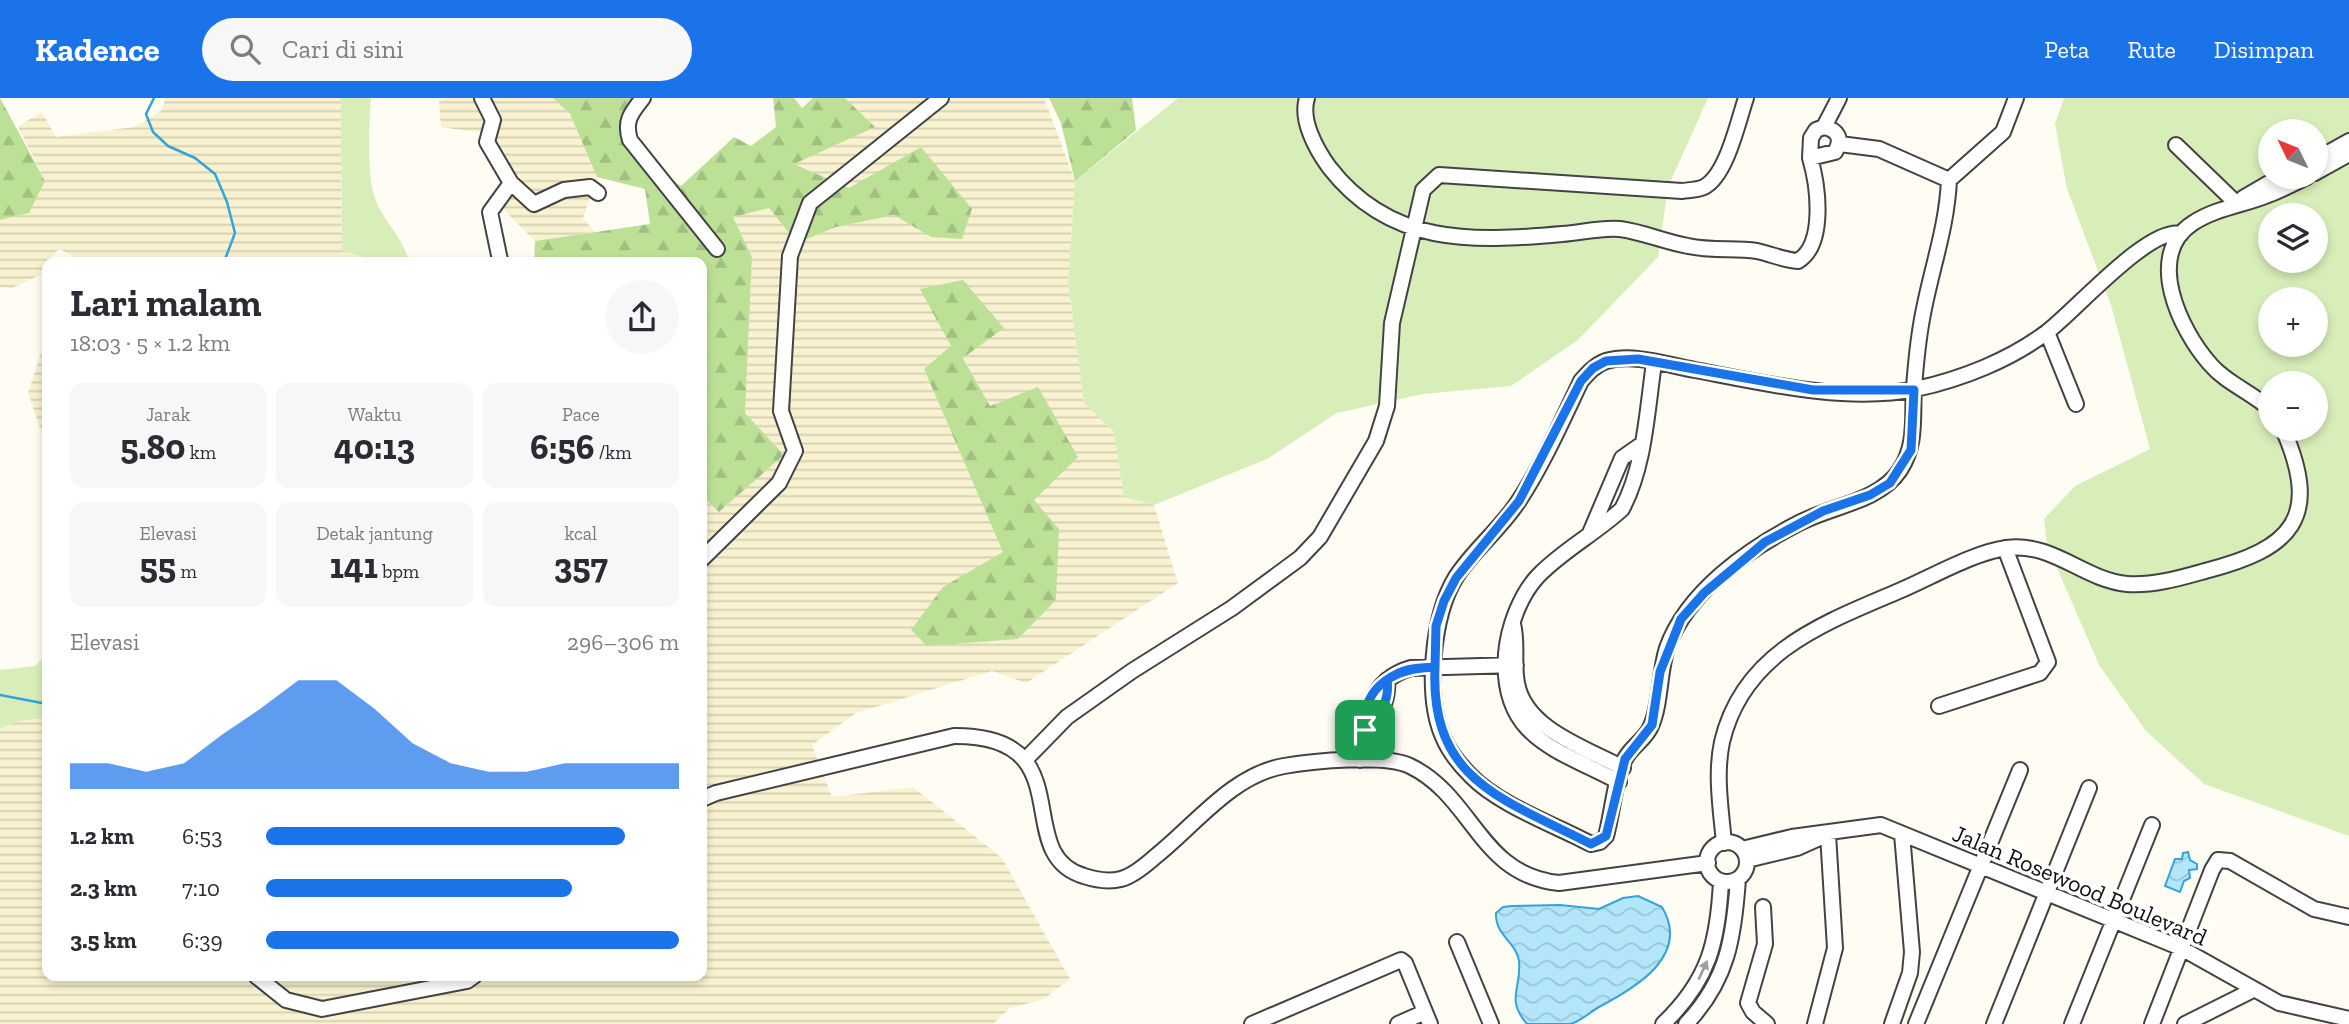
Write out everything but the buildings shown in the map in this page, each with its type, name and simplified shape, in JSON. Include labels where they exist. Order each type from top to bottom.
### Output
[{"type":"street","points":[[482,98],[493,122],[487,142],[511,183],[534,204],[564,190],[590,187],[598,193]]},
{"type":"street","points":[[643,98],[628,117],[626,127],[631,140],[717,249]]},
{"type":"street","points":[[707,554],[779,483],[795,451],[781,411],[790,256],[810,203],[941,98]]},
{"type":"street","points":[[1307,98],[1305,107],[1310,130],[1332,170],[1376,211],[1414,230],[1488,240],[1618,229],[1687,246],[1760,252],[1798,261],[1807,256],[1814,237],[1815,202],[1810,158],[1811,138],[1816,130],[1833,128],[1839,135],[1840,144],[1835,152],[1810,158]]},
{"type":"street","points":[[1026,759],[1067,717],[1132,671],[1232,608],[1300,558],[1320,537],[1376,441],[1387,406],[1392,323],[1423,190],[1440,175],[1682,191],[1704,187],[1715,177],[1727,155],[1745,98]]},
{"type":"street","points":[[1824,127],[1839,98]]},
{"type":"street","points":[[2016,98],[2003,132],[1949,180],[1947,219],[1925,304],[1914,390],[1911,450],[1890,483],[1870,495],[1823,511],[1765,542],[1713,583],[1681,619],[1660,672],[1652,725],[1625,759],[1606,836],[1600,842],[1591,844],[1491,792],[1472,778],[1456,760],[1443,738],[1436,715],[1436,626],[1444,601],[1456,578],[1519,501],[1581,381],[1593,368],[1606,361],[1638,359],[1813,390],[1914,390],[2007,357],[2047,332],[2143,248],[2171,233],[2181,234]]},
{"type":"street","points":[[2328,153],[2349,141]]},
{"type":"street","points":[[1840,144],[1879,149],[1949,180]]},
{"type":"street","points":[[2175,145],[2236,203]]},
{"type":"street","points":[[2328,166],[2349,154]]},
{"type":"street","points":[[499,257],[491,212],[511,183]]},
{"type":"street","points":[[2258,399],[2227,380],[2210,365],[2194,343],[2170,287],[2168,261],[2174,241],[2192,223],[2259,189]]},
{"type":"street","points":[[2236,203],[2267,196],[2282,189]]},
{"type":"street","points":[[2047,332],[2076,404]]},
{"type":"street","points":[[1621,775],[1546,726],[1533,714],[1522,700],[1511,665],[1507,636],[1523,599],[1536,579],[1622,509],[1629,497],[1642,444],[1654,363]]},
{"type":"street","points":[[1724,843],[1720,799],[1722,742],[1746,689],[1766,664],[1791,641],[1821,624],[2005,548],[2046,551],[2106,579],[2126,584],[2182,578],[2262,554],[2276,545],[2288,530],[2297,510],[2300,490],[2297,466],[2288,441]]},
{"type":"street","points":[[1590,534],[1622,458],[1642,444]]},
{"type":"street","points":[[1939,706],[2040,673],[2048,662],[2005,548]]},
{"type":"street","points":[[1360,760],[1365,730],[1364,716],[1378,687],[1387,680],[1411,668],[1511,665]]},
{"type":"street","points":[[707,797],[954,736],[980,736],[1003,743],[1026,759],[1038,788],[1049,844],[1057,860],[1070,872],[1104,881],[1123,879],[1145,865],[1214,805],[1254,776],[1283,766],[1383,759],[1408,765],[1426,776],[1444,791],[1497,855],[1514,870],[1535,880],[1559,883],[1708,863]]},
{"type":"street","points":[[1916,1024],[2020,770]]},
{"type":"street","points":[[1994,1024],[2089,788]]},
{"type":"street","name":"Jalan Rosewood Boulevard","points":[[1744,854],[1792,837],[1881,825],[2181,948],[2251,990],[2279,1003],[2349,1019]]},
{"type":"street","points":[[2072,1024],[2152,825]]},
{"type":"street","points":[[1815,1024],[1835,948],[1828,834]]},
{"type":"street","points":[[1892,1024],[1910,973],[1912,952],[1902,834]]},
{"type":"street","points":[[1686,1024],[1712,989],[1734,933],[1738,879],[1745,871],[1744,854],[1724,843]]},
{"type":"street","points":[[1724,843],[1712,850],[1708,863],[1711,874],[1721,881],[1738,879]]},
{"type":"street","points":[[2152,1024],[2218,860],[2230,861],[2314,909],[2349,917]]},
{"type":"street","points":[[1663,1024],[1685,1001],[1710,956],[1718,930],[1721,881]]},
{"type":"street","points":[[1763,907],[1765,944],[1748,1003],[1753,1012],[1767,1024]]},
{"type":"street","points":[[1457,942],[1490,1024]]},
{"type":"street","points":[[1252,1024],[1401,960],[1405,963],[1427,1018],[1398,1024]]},
{"type":"street","points":[[262,981],[286,1000],[321,1009],[467,981]]},
{"type":"street","points":[[2185,1024],[2251,990]]},
{"type":"shaded area","points":[[166,98],[341,98],[342,250],[363,257],[75,257],[59,249],[52,257],[42,257],[42,274],[12,288],[0,287],[0,220],[29,213],[45,181],[18,126],[42,112],[56,137],[134,127],[161,111]]},
{"type":"shaded area","points":[[446,98],[489,98],[492,101],[498,98],[553,98],[570,114],[597,177],[583,218],[595,232],[535,241],[499,205],[519,187],[490,134],[441,127],[439,101]]},
{"type":"shaded area","points":[[845,98],[1044,98],[1075,181],[1068,282],[1084,403],[1114,432],[1124,496],[1154,505],[1178,583],[1026,683],[992,671],[856,713],[812,745],[832,797],[913,787],[1002,858],[1070,979],[1044,999],[1010,1008],[993,1024],[0,1024],[0,729],[18,721],[42,719],[42,981],[707,981],[707,501],[719,512],[784,455],[745,413],[752,257],[733,217],[769,208],[797,243],[836,227],[894,215],[931,237],[849,188],[793,164],[874,126]],"holes":[[[951,347],[963,357],[1034,500],[1018,639],[943,587],[1004,553],[924,369]]]},
{"type":"shaded area","points":[[42,350],[42,434],[28,393]]},
{"type":"green space","points":[[0,98],[45,181],[29,213],[0,220]]},
{"type":"green space","points":[[341,98],[371,98],[369,151],[373,191],[380,209],[408,257],[363,257],[342,250]]},
{"type":"green space","points":[[553,98],[649,98],[625,148],[681,186],[734,137],[751,146],[776,127],[773,98],[794,98],[802,108],[813,98],[845,98],[875,127],[794,164],[849,188],[921,147],[972,209],[962,239],[931,237],[894,215],[836,227],[797,243],[769,208],[733,217],[752,257],[745,413],[784,455],[719,512],[707,501],[707,257],[534,257],[535,241],[650,224],[645,189],[597,177],[570,114]]},
{"type":"green space","points":[[1049,98],[1132,98],[1136,130],[1075,181],[1061,123]]},
{"type":"green space","points":[[1178,98],[1708,98],[1668,187],[1658,257],[1578,340],[1511,386],[1423,394],[1337,413],[1267,459],[1154,505],[1124,497],[1114,432],[1084,403],[1068,282],[1075,181]]},
{"type":"green space","points":[[2064,98],[2349,98],[2349,836],[2204,784],[2146,731],[2099,665],[2047,545],[2044,519],[2075,486],[2150,449],[2111,305],[2067,189],[2055,124]]},
{"type":"green space","points":[[963,280],[1004,328],[963,358],[990,406],[1038,387],[1078,457],[1034,500],[1059,529],[1056,600],[1018,639],[927,646],[911,630],[943,587],[1003,552],[924,369],[951,346],[920,289]]},
{"type":"green space","points":[[42,660],[42,719],[18,721],[0,729],[0,670],[35,666]]},
{"type":"water","points":[[2188,852],[2190,860],[2197,864],[2197,869],[2189,870],[2190,878],[2184,881],[2180,892],[2165,886],[2175,859],[2182,859],[2183,853]]},
{"type":"water","points":[[1638,896],[1662,907],[1669,925],[1669,941],[1655,968],[1628,990],[1574,1023],[1527,1024],[1520,1015],[1516,1000],[1519,961],[1514,948],[1499,927],[1496,913],[1503,907],[1512,906],[1560,905],[1599,909],[1623,898]]},
{"type":"waterway","points":[[154,98],[146,114],[153,132],[168,146],[195,158],[215,174],[227,202],[235,233],[226,257]]},
{"type":"waterway","points":[[0,695],[42,703]]},
{"type":"route","points":[[1365,730],[1364,716],[1378,687],[1398,671],[1435,667],[1436,626],[1444,601],[1456,578],[1519,501],[1538,469],[1581,381],[1593,368],[1606,361],[1638,359],[1813,390],[1914,390],[1911,450],[1901,470],[1890,483],[1870,495],[1823,511],[1765,542],[1733,565],[1681,619],[1668,646],[1660,672],[1652,725],[1625,759],[1606,836],[1600,842],[1591,844],[1491,792],[1472,778],[1456,760],[1443,738],[1436,715],[1435,667],[1411,668],[1398,671],[1387,680],[1389,694],[1374,723],[1365,730]]}]
